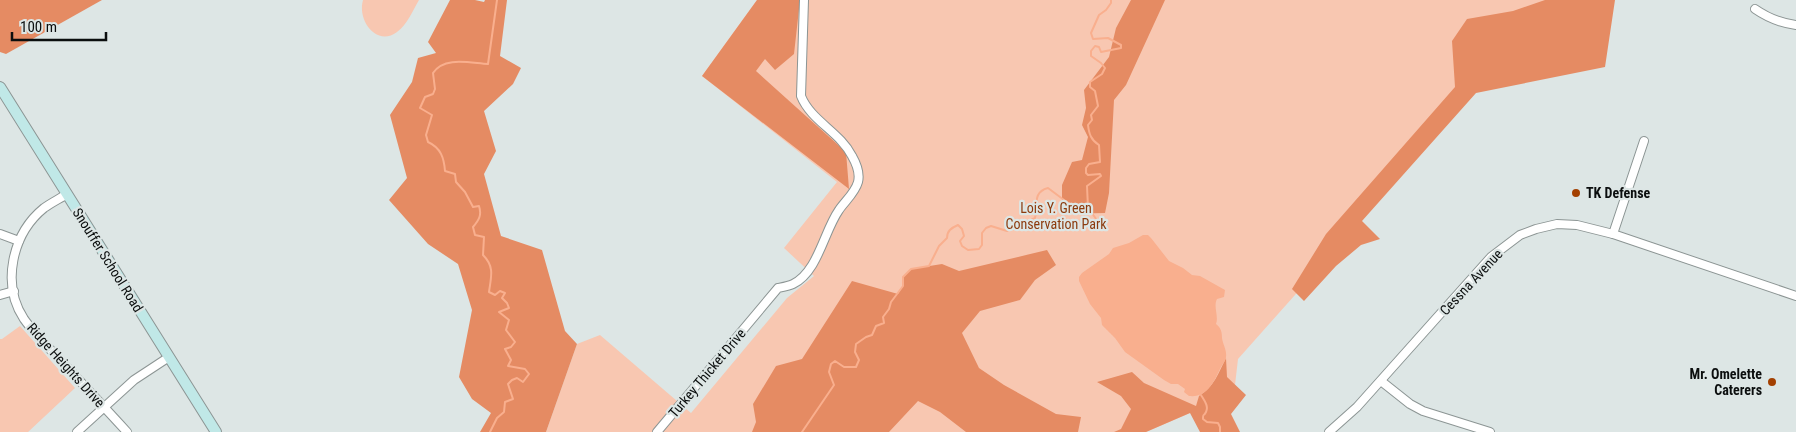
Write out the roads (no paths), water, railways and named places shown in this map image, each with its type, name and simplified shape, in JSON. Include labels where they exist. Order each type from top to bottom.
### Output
[{"type":"main road","name":"Snouffer School Road","points":[[0,87],[216,432]]},
{"type":"street","name":"Turkey Thicket Drive","points":[[657,432],[778,288],[794,284],[808,269],[817,255],[838,211],[854,191],[859,180],[853,157],[846,145],[805,105],[801,96],[804,0]]},
{"type":"street","points":[[1755,9],[1785,24],[1796,25]]},
{"type":"street","points":[[1614,234],[1644,141]]},
{"type":"street","name":"Ridge Heights Drive","points":[[67,194],[44,208],[19,241],[11,274],[14,291],[21,313],[32,329],[127,432]]},
{"type":"street","name":"Cessna Avenue","points":[[1328,432],[1357,407],[1491,257],[1520,235],[1548,225],[1577,225],[1614,234],[1796,296]]},
{"type":"street","points":[[0,234],[19,241]]},
{"type":"street","points":[[0,295],[14,291]]},
{"type":"street","points":[[78,432],[134,380],[169,357]]},
{"type":"street","points":[[1380,381],[1410,404],[1423,411],[1490,432]]},
{"type":"waterway","points":[[490,432],[497,418],[504,412],[505,402],[513,399],[508,384],[517,378],[523,382],[529,374],[525,369],[508,366],[511,360],[505,349],[511,347],[515,342],[506,330],[509,320],[499,312],[509,308],[502,298],[505,293],[500,291],[495,295],[489,292],[491,268],[483,255],[484,237],[475,235],[473,227],[479,217],[479,206],[473,207],[465,192],[456,182],[455,174],[445,171],[441,154],[436,147],[428,142],[426,135],[432,115],[420,108],[425,97],[433,94],[435,89],[433,73],[444,64],[450,62],[488,64],[497,0]]},
{"type":"waterway","points":[[802,432],[834,385],[829,372],[831,364],[835,361],[844,367],[856,367],[859,360],[855,352],[856,344],[872,335],[876,326],[884,323],[883,317],[903,286],[903,277],[911,269],[929,266],[939,246],[947,238],[951,229],[958,225],[962,229],[964,236],[960,241],[962,246],[968,250],[979,249],[982,245],[982,233],[986,228],[991,226],[1007,231],[1035,218],[1038,196],[1043,190],[1048,188],[1068,203],[1083,210],[1088,208],[1087,186],[1101,176],[1100,174],[1088,175],[1086,173],[1086,168],[1089,164],[1100,162],[1099,145],[1091,136],[1088,125],[1092,120],[1091,115],[1098,106],[1095,91],[1090,87],[1090,82],[1102,74],[1105,68],[1091,56],[1091,51],[1095,46],[1099,47],[1101,52],[1121,48],[1121,45],[1108,38],[1093,39],[1091,33],[1099,15],[1106,10],[1111,0]]},
{"type":"waterway","points":[[1089,209],[1099,223]]},
{"type":"waterway","points":[[1201,395],[1207,408],[1203,419],[1207,422],[1218,423],[1220,432]]},
{"type":"place","name":"TK Defense","points":[[1576,193]]},
{"type":"place","name":"Mr. Omelette Caterers","points":[[1772,382]]},
{"type":"park label","name":"Lois Y. Green Conservation Park","points":[[1056,216]]}]
